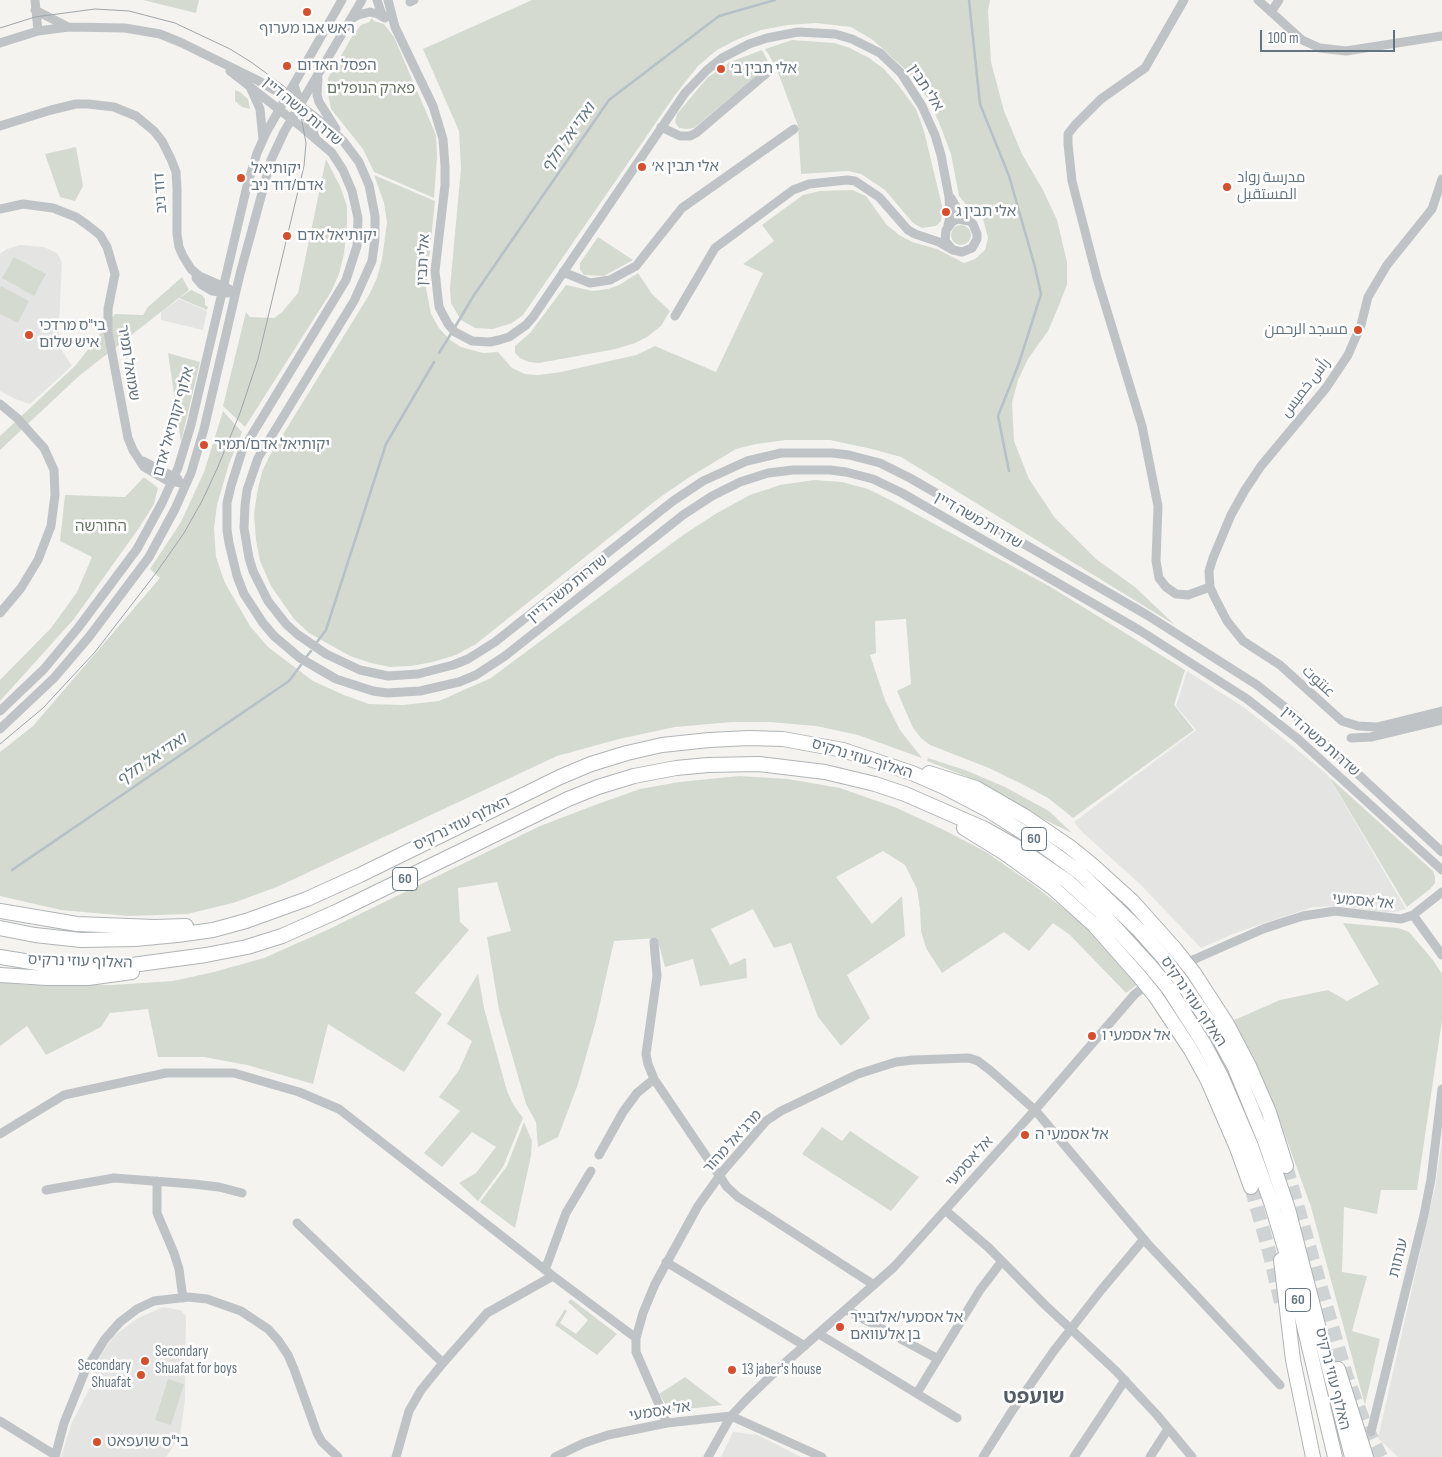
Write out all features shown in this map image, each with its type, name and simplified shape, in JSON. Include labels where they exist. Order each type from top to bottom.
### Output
[{"type":"highway","name":"האלוף עוזי נרקיס","points":[[0,928],[35,935],[82,940],[177,936],[306,899],[360,875],[551,781],[591,764],[627,752],[662,745],[749,738],[783,739],[842,750],[912,773],[988,810],[1036,840],[1093,884],[1140,931],[1169,953],[1181,980],[1215,1031],[1236,1068],[1265,1141],[1281,1187],[1352,1457]]},
{"type":"highway","name":"האלוף עוזי נרקיס","points":[[0,957],[43,964],[94,966],[148,963],[246,947],[282,936],[338,912],[568,799],[634,776],[676,768],[759,764],[825,772],[905,794],[985,829],[1042,863],[1067,881],[1100,911],[1169,989],[1204,1044],[1221,1076],[1272,1205],[1289,1262],[1335,1457]]},
{"type":"highway","points":[[905,794],[1006,854],[1053,888],[1094,925],[1139,976],[1156,997],[1191,1050],[1208,1081],[1238,1148],[1251,1187]]},
{"type":"highway","points":[[0,911],[77,924],[119,927],[216,925]]},
{"type":"highway","points":[[1169,953],[1194,974],[1227,1024],[1249,1066],[1269,1112],[1286,1166]]},
{"type":"highway","points":[[0,975],[88,978],[140,971],[206,955]]},
{"type":"highway","points":[[1250,1146],[1278,1236],[1293,1360],[1313,1457]]},
{"type":"highway","points":[[1281,1187],[1366,1457]]},
{"type":"street","points":[[35,0],[38,31]]},
{"type":"street","name":"אלוף יקותיאל אדם","points":[[0,711],[48,663],[78,628],[112,583],[146,535],[173,479],[191,426],[247,186],[263,139],[342,0]]},
{"type":"street","name":"אלוף יקותיאל אדם","points":[[0,729],[54,678],[89,637],[149,557],[186,484],[204,429],[267,172],[280,140],[362,0]]},
{"type":"street","name":"אלי תבין","points":[[377,0],[381,12],[395,27]]},
{"type":"street","name":"אלי תבין","points":[[388,0],[395,27],[433,106],[443,139],[445,185],[435,271],[439,307],[448,324],[462,336],[472,341],[490,342],[509,337],[518,332],[533,317],[684,93],[703,74],[722,58],[749,44],[783,34],[798,32],[835,34],[852,39],[880,53],[901,73],[930,120],[942,155],[950,217],[947,227]]},
{"type":"street","points":[[1184,0],[1145,68],[1101,99],[1068,134],[1068,144],[1072,181],[1097,278],[1142,426],[1158,506],[1156,561],[1159,578],[1166,588],[1176,594],[1188,595],[1210,587]]},
{"type":"street","points":[[1258,0],[1302,40],[1320,48],[1346,51],[1442,36]]},
{"type":"street","points":[[1271,12],[1280,0]]},
{"type":"street","points":[[35,10],[69,28]]},
{"type":"street","points":[[349,20],[370,12],[385,18]]},
{"type":"street","name":"שדרות משה דיין","points":[[0,42],[38,31],[69,28],[110,27],[142,30],[182,42],[275,90],[284,103]]},
{"type":"street","name":"שדרות משה דיין","points":[[214,59],[248,85],[284,103],[300,106],[332,129],[346,143],[359,162],[373,200],[376,239],[372,261],[354,301],[258,458],[247,490],[245,505],[246,540],[253,571],[268,601],[281,618],[310,644],[344,663],[376,674],[395,676],[418,674],[453,665],[468,659],[495,642],[673,501],[703,481],[747,460],[773,454],[793,452],[849,455],[880,463],[910,478],[1148,615],[1257,685],[1292,712],[1442,852]]},
{"type":"street","points":[[662,127],[680,136],[690,136],[696,133],[769,71]]},
{"type":"street","points":[[318,75],[317,95],[320,106],[346,143]]},
{"type":"street","points":[[248,85],[260,109],[263,139]]},
{"type":"street","points":[[294,86],[300,106],[316,138]]},
{"type":"street","points":[[284,103],[292,119]]},
{"type":"street","name":"דוד ניב","points":[[0,126],[76,104],[102,105],[136,116],[154,131],[167,150],[176,172],[179,247],[195,277],[202,285],[212,291],[224,290]]},
{"type":"street","name":"שדרות משה דיין","points":[[292,119],[316,138],[338,161],[352,191],[356,204],[358,228],[355,257],[339,292],[242,451],[230,486],[227,530],[233,562],[244,594],[262,623],[300,658],[336,679],[373,691],[387,693],[420,691],[459,682],[476,675],[505,656],[677,519],[712,496],[740,482],[768,473],[793,470],[846,472],[874,479],[902,493],[1139,630],[1247,699],[1298,739],[1442,870]]},
{"type":"street","points":[[563,272],[590,282],[610,280],[636,266],[670,220],[682,208],[794,128]]},
{"type":"street","name":"رأس خميس","points":[[1210,587],[1209,571],[1213,558],[1244,490],[1261,466],[1326,388],[1348,355],[1360,325],[1368,297],[1387,265],[1432,209],[1440,195],[1442,179]]},
{"type":"street","points":[[675,316],[715,248],[793,190],[802,186],[847,180],[855,181],[879,197],[908,230],[926,238],[939,242],[953,250],[962,252],[972,248],[977,234],[973,224],[969,221],[958,219],[936,236],[926,238]]},
{"type":"street","name":"אלי תבין","points":[[948,191],[959,212],[969,221]]},
{"type":"street","name":"שמואל תמיר","points":[[0,209],[23,204],[38,205],[66,212],[93,229],[100,236],[113,262],[115,274],[107,320],[110,351],[128,438],[136,456],[144,467],[152,473],[186,484]]},
{"type":"street","points":[[947,227],[945,241],[953,250]]},
{"type":"street","points":[[224,290],[236,293]]},
{"type":"street","points":[[0,404],[17,418],[44,448],[54,470],[56,495],[50,526],[38,560],[21,588],[0,614]]},
{"type":"street","name":"عنتوت","points":[[1210,587],[1227,621],[1242,641],[1280,665],[1342,721],[1358,726],[1377,727],[1442,711]]},
{"type":"street","points":[[1351,738],[1371,737],[1442,720]]},
{"type":"street","points":[[1442,892],[1413,915],[1442,954]]},
{"type":"street","name":"אל אסמעי","points":[[555,1457],[584,1443],[608,1435],[667,1423],[731,1416],[778,1369],[894,1267],[1036,1110],[1134,995],[1195,959],[1264,929],[1303,916],[1335,912],[1401,919],[1413,915]]},
{"type":"street","points":[[654,942],[657,976],[646,1054],[654,1079],[718,1177],[738,1197],[874,1285]]},
{"type":"street","name":"מרג' אל מהור","points":[[667,1423],[636,1352],[636,1338],[643,1313],[666,1262],[698,1206],[718,1177],[766,1121],[781,1111],[858,1074],[896,1062],[969,1058],[978,1061],[991,1071],[1036,1110],[1144,1239],[1280,1385]]},
{"type":"street","points":[[0,1134],[64,1095],[166,1072],[234,1073],[299,1092],[339,1109],[545,1270],[636,1338]]},
{"type":"street","points":[[599,1155],[623,1112],[637,1093],[654,1079]]},
{"type":"street","name":"ענתות","points":[[1371,1432],[1424,1215],[1431,1179],[1442,1089]]},
{"type":"street","points":[[545,1270],[566,1213],[591,1171]]},
{"type":"street","points":[[46,1190],[114,1178],[157,1180],[219,1187],[242,1192]]},
{"type":"street","points":[[157,1180],[157,1213],[179,1269],[183,1298]]},
{"type":"street","points":[[945,1210],[1002,1261],[1125,1380],[1192,1457]]},
{"type":"street","points":[[297,1223],[443,1363]]},
{"type":"street","points":[[983,1457],[1012,1411],[1071,1329],[1144,1239]]},
{"type":"street","points":[[917,1393],[980,1290],[1002,1261]]},
{"type":"street","points":[[666,1262],[805,1346]]},
{"type":"street","points":[[396,1457],[409,1411],[421,1390],[443,1363],[488,1313],[553,1276]]},
{"type":"street","points":[[0,1421],[55,1456],[64,1423],[85,1371],[105,1339],[120,1322],[137,1309],[154,1301],[183,1298],[207,1299],[241,1311],[268,1329],[278,1340],[288,1355],[294,1369],[317,1433],[322,1442],[338,1457]]},
{"type":"street","points":[[847,1310],[938,1359]]},
{"type":"street","points":[[819,1334],[957,1418]]},
{"type":"street","points":[[1074,1457],[1125,1380]]},
{"type":"street","points":[[708,1457],[731,1416]]},
{"type":"street","points":[[715,1457],[731,1416]]},
{"type":"street","points":[[731,1416],[822,1457]]},
{"type":"street","points":[[1150,1457],[1168,1429]]},
{"type":"shaded area","name":"בי\"ס מרדכי איש שלום","points":[[20,245],[44,247],[57,253],[62,262],[59,346],[72,366],[30,404],[0,391],[0,254],[7,249]]},
{"type":"shaded area","points":[[179,299],[207,311],[203,330],[161,320],[161,312]]},
{"type":"shaded area","points":[[1187,671],[1245,708],[1327,774],[1406,909],[1395,912],[1382,912],[1340,906],[1313,907],[1238,932],[1201,948],[1140,884],[1081,831],[1074,822],[1196,730],[1176,706]]},
{"type":"shaded area","points":[[1442,1139],[1442,1457],[1398,1457],[1378,1438],[1435,1187]]},
{"type":"shaded area","points":[[163,1307],[180,1310],[186,1316],[185,1399],[180,1437],[166,1457],[61,1457],[72,1422],[92,1384],[93,1366],[114,1336],[138,1318]]},
{"type":"shaded area","points":[[733,1432],[758,1435],[801,1457],[721,1457]]},
{"type":"green space","points":[[143,0],[199,0],[196,13]]},
{"type":"green space","points":[[532,0],[990,0],[988,11],[991,62],[1004,111],[1022,154],[1043,190],[1057,220],[1067,262],[1067,285],[1057,310],[1048,331],[1028,359],[1018,380],[1012,403],[1014,441],[1029,479],[1055,518],[1096,559],[1135,587],[1175,625],[901,457],[830,440],[786,440],[736,449],[659,498],[476,644],[456,655],[411,666],[390,667],[371,663],[350,656],[309,633],[294,619],[271,586],[260,561],[254,514],[257,493],[262,472],[269,457],[369,295],[377,278],[382,259],[387,222],[384,203],[374,175],[435,201],[426,288],[431,314],[439,328],[450,340],[461,347],[483,353],[498,352],[512,368],[525,374],[538,375],[561,372],[636,355],[655,346],[716,372],[763,273],[743,264],[774,241],[762,225],[803,195],[820,191],[852,190],[866,196],[886,224],[899,235],[912,242],[937,249],[964,263],[975,259],[985,250],[988,238],[983,219],[969,208],[959,196],[951,154],[940,125],[929,100],[908,72],[873,40],[851,27],[816,23],[788,25],[761,30],[736,40],[717,50],[698,66],[675,95],[523,315],[512,323],[493,329],[475,328],[461,320],[451,303],[450,288],[461,168],[459,131],[423,49]]},
{"type":"green space","name":"פארק הנופלים","points":[[372,18],[374,21],[384,24],[394,37],[436,135],[437,157],[434,198],[374,172],[363,149],[331,109],[328,94],[328,78],[353,35],[361,25],[369,22]]},
{"type":"green space","points":[[792,40],[834,43],[850,48],[884,69],[899,86],[916,109],[924,131],[943,210],[941,221],[936,226],[922,228],[913,223],[885,190],[861,174],[848,171],[801,174],[798,126],[776,67],[765,49]]},
{"type":"green space","points":[[762,50],[770,65],[694,128],[679,128],[675,122],[677,114],[707,78],[730,62]]},
{"type":"green space","points":[[235,90],[248,99],[250,109],[242,107],[235,101]]},
{"type":"green space","points":[[76,147],[83,186],[75,201],[60,197],[45,154]]},
{"type":"green space","points":[[326,159],[340,186],[347,206],[344,254],[339,274],[331,292],[245,427],[223,406],[246,312],[250,317],[274,318],[282,312],[298,293]]},
{"type":"green space","points":[[961,225],[968,228],[971,235],[968,242],[961,245],[954,242],[951,235],[954,228]]},
{"type":"green space","points":[[598,237],[633,260],[604,276],[584,275],[580,270],[580,263]]},
{"type":"green space","points":[[14,257],[46,274],[34,296],[2,278]]},
{"type":"green space","points":[[638,273],[652,294],[670,311],[661,326],[647,337],[616,349],[539,363],[529,362],[520,358],[515,353],[515,346],[530,333],[566,285],[593,291],[608,289],[619,285]]},
{"type":"green space","points":[[182,277],[189,290],[79,376],[0,450],[0,436],[76,365],[115,314],[143,315],[148,307]]},
{"type":"green space","points":[[1,286],[29,301],[18,323],[0,314]]},
{"type":"green space","points":[[191,290],[202,295],[205,299],[205,305],[208,307],[207,310],[179,298]]},
{"type":"green space","points":[[168,353],[200,362],[181,442]]},
{"type":"green space","points":[[223,411],[242,432],[229,464],[217,505],[214,528],[216,557],[225,583],[250,626],[268,647],[313,681],[369,704],[403,705],[439,701],[491,678],[683,535],[717,513],[750,495],[780,485],[814,480],[842,482],[868,489],[890,500],[1049,586],[1185,670],[1174,705],[1194,730],[1073,818],[1048,798],[1024,785],[989,768],[930,745],[921,738],[913,728],[897,691],[911,684],[906,619],[875,621],[876,653],[870,655],[885,700],[900,730],[922,758],[858,735],[816,726],[770,722],[732,722],[675,727],[619,739],[557,756],[277,887],[233,903],[187,914],[128,916],[61,910],[0,896],[0,752],[33,726],[160,578],[150,569],[181,522],[204,472]]},
{"type":"green space","name":"החורשה","points":[[144,477],[158,488],[154,504],[139,528],[74,619],[0,701],[0,680],[51,628],[77,592],[92,557],[60,541],[65,495],[125,497]]},
{"type":"green space","points":[[928,758],[965,770],[1005,787],[1049,811],[1072,833],[1039,817],[1008,797],[973,779],[927,761]]},
{"type":"green space","points":[[739,776],[788,779],[840,788],[897,808],[944,830],[986,852],[1032,884],[1081,922],[1138,984],[1126,993],[1070,935],[1053,923],[1029,951],[1004,932],[942,973],[926,948],[921,931],[917,889],[905,865],[883,851],[836,877],[872,924],[902,896],[905,936],[847,975],[870,1018],[841,1046],[818,1017],[791,943],[774,948],[753,909],[711,929],[730,965],[746,958],[747,978],[700,986],[693,959],[665,967],[657,938],[614,941],[596,1021],[578,1084],[558,1137],[538,1147],[536,1122],[526,1104],[499,1010],[487,937],[511,931],[497,882],[458,888],[460,922],[469,930],[415,993],[442,1014],[404,1072],[328,1024],[313,1084],[247,1065],[204,1057],[158,1057],[148,1009],[110,1013],[101,1027],[46,1055],[27,1026],[0,1046],[0,982],[26,985],[112,985],[173,981],[214,972],[264,958],[327,930],[540,826],[595,805],[640,789],[679,782]]},
{"type":"green space","points":[[1329,777],[1433,871],[1435,883],[1407,907]]},
{"type":"green space","points":[[1343,923],[1398,928],[1409,932],[1433,960],[1442,974],[1442,1020],[1417,1190],[1381,1190],[1377,1214],[1344,1207],[1342,1272],[1367,1276],[1352,1331],[1380,1339],[1365,1405],[1311,1207],[1281,1124],[1263,1081],[1232,1021],[1280,1000],[1328,990],[1347,1001],[1379,984]]},
{"type":"green space","points":[[478,974],[484,1008],[507,1091],[523,1118],[503,1167],[478,1201],[459,1183],[476,1173],[496,1147],[472,1132],[442,1167],[424,1153],[460,1111],[439,1097],[459,1070],[472,1041],[447,1024]]},
{"type":"green space","points":[[524,1122],[532,1141],[531,1156],[515,1228],[480,1202],[507,1166]]},
{"type":"green space","points":[[822,1127],[842,1141],[850,1131],[919,1177],[891,1211],[802,1154]]},
{"type":"green space","points":[[571,1299],[617,1334],[597,1355],[555,1325],[565,1309],[567,1311],[560,1323],[576,1334],[588,1320],[568,1302]]},
{"type":"green space","points":[[685,1377],[722,1405],[670,1411],[659,1394]]},
{"type":"green space","points":[[168,1379],[184,1384],[171,1425],[155,1420]]},
{"type":"waterway","name":"ואדי אל חלף","points":[[455,327],[474,295],[609,100],[719,16],[775,0]]},
{"type":"waterway","points":[[969,0],[980,104],[1009,176],[1041,294],[1019,363],[998,416],[1009,471]]},
{"type":"waterway","name":"ואדי אל חלף","points":[[439,353],[452,332]]},
{"type":"waterway","name":"ואדי אל חלף","points":[[317,642],[326,630],[386,444],[434,362]]},
{"type":"waterway","name":"ואדי אל חלף","points":[[307,656],[311,651]]},
{"type":"waterway","name":"ואדי אל חלף","points":[[12,870],[289,681],[301,665]]},
{"type":"tunnel","points":[[1286,1166],[1346,1375],[1364,1422],[1381,1457]]},
{"type":"tunnel","points":[[1251,1187],[1282,1307]]},
{"type":"tram line","points":[[0,28],[35,17],[95,9],[129,11],[175,23],[230,49],[285,87],[301,116],[306,143],[304,166],[258,359],[240,413],[202,501],[184,533],[156,573],[95,652],[43,708],[0,744]]},
{"type":"place","name":"ראש אבו מערוף","points":[[307,12]]},
{"type":"place","name":"הפסל האדום","points":[[287,66]]},
{"type":"place","name":"אלי תבין ב׳","points":[[721,69]]},
{"type":"place","name":"אלי תבין א׳","points":[[642,167]]},
{"type":"place","name":"יקותיאל אדם/דוד ניב","points":[[241,178]]},
{"type":"place","name":"مدرسة رواد المستقبل","points":[[1227,187]]},
{"type":"place","name":"אלי תבין ג","points":[[946,212]]},
{"type":"place","name":"יקותיאל אדם","points":[[287,236]]},
{"type":"place","name":"مسجد الرحمن","points":[[1358,330]]},
{"type":"place","name":"בי\"ס מרדכי איש שלום","points":[[29,335]]},
{"type":"place","name":"יקותיאל אדם/תמיר","points":[[204,445]]},
{"type":"place","name":"אל אסמעי ו","points":[[1092,1036]]},
{"type":"place","name":"אל אסמעי ה","points":[[1025,1135]]},
{"type":"place","name":"אל אסמעי/אלזבייר בן אלעוואם","points":[[840,1327]]},
{"type":"place","name":"Secondary Shuafat for boys","points":[[145,1361]]},
{"type":"place","name":"13 jaber's house","points":[[732,1370]]},
{"type":"place","name":"Secondary Shuafat","points":[[141,1375]]},
{"type":"place","name":"בי\"ס שועפאט","points":[[97,1442]]},
{"type":"district","name":"שועפט","points":[[1034,1398]]}]
